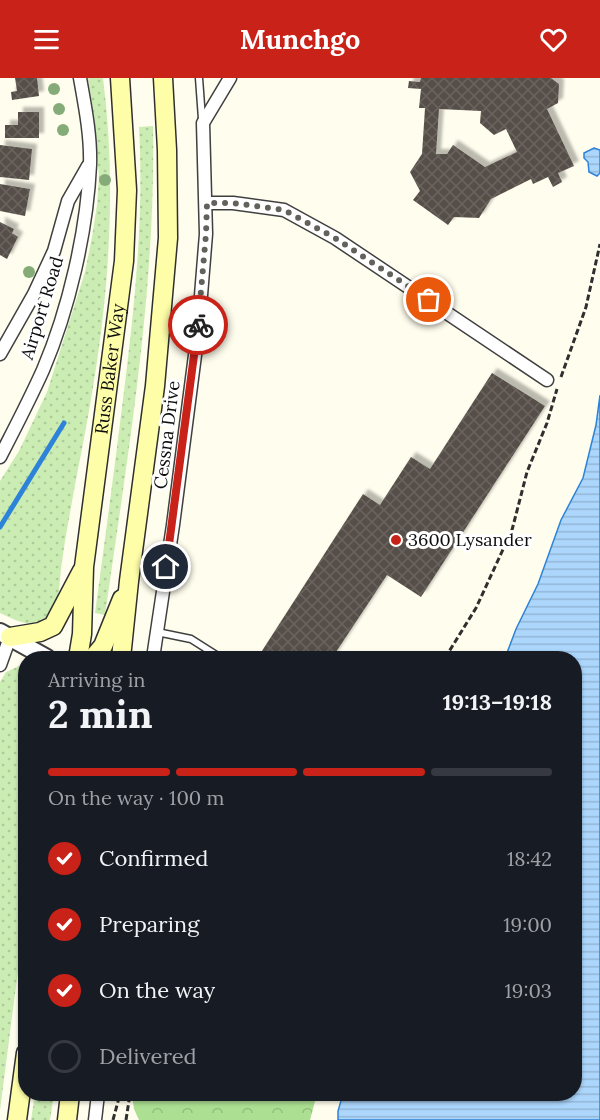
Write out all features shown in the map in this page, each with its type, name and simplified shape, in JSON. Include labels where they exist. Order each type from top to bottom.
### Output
[{"type":"main road","name":"Russ Baker Way","points":[[79,651],[82,634],[84,567],[124,261],[127,190],[120,78]]},
{"type":"main road","points":[[150,78],[166,126]]},
{"type":"main road","points":[[122,651],[155,386],[168,238],[163,78]]},
{"type":"main road","points":[[5,635],[40,632],[53,626],[84,567]]},
{"type":"main road","points":[[99,651],[103,646],[129,581]]},
{"type":"main road","points":[[16,1120],[19,1101]]},
{"type":"main road","points":[[67,1120],[69,1101]]},
{"type":"street","name":"Airport Road","points":[[0,457],[43,369],[62,314],[85,224],[90,162],[87,119],[80,78]]},
{"type":"street","points":[[203,123],[230,78]]},
{"type":"street","name":"Cessna Drive","points":[[154,651],[198,332],[207,203],[203,123]]},
{"type":"street","points":[[0,354],[54,251],[68,201],[90,162]]},
{"type":"street","points":[[207,203],[233,203],[284,210],[335,238],[547,380]]},
{"type":"street","points":[[0,665],[5,635],[34,651]]},
{"type":"street","points":[[95,1120],[97,1101]]},
{"type":"lane","points":[[199,78],[203,123]]},
{"type":"lane","points":[[156,632],[191,639],[210,651]]},
{"type":"path","points":[[449,651],[476,608],[512,530],[526,472],[547,423],[586,307],[600,244]]},
{"type":"path","points":[[113,1120],[118,1101]]},
{"type":"path","points":[[126,1120],[129,1101]]},
{"type":"green space","points":[[88,78],[103,78],[110,160],[109,242],[102,324],[58,596],[50,615],[39,623],[32,624],[0,613],[0,481],[19,451],[47,392],[85,272],[97,205],[99,176]]},
{"type":"green space","points":[[153,126],[153,187],[145,310],[131,432],[105,615],[95,613],[121,419],[135,292],[140,193],[139,127]]},
{"type":"green space","points":[[18,666],[18,971],[0,1110],[0,682],[6,672]]},
{"type":"green space","points":[[34,1101],[53,1101],[50,1120],[31,1120]]},
{"type":"green space","points":[[133,1101],[315,1101],[310,1120],[139,1120]]},
{"type":"water","points":[[594,148],[600,150],[600,173],[597,176],[589,172],[588,162],[584,158],[584,153]]},
{"type":"water","points":[[600,395],[600,1120],[338,1120],[341,1101],[582,1101],[582,651],[508,651],[538,584],[561,520],[583,478],[596,425]]},
{"type":"building","points":[[15,78],[37,78],[39,96],[12,100],[11,92],[17,91]]},
{"type":"building","points":[[421,78],[551,78],[559,84],[558,103],[547,109],[574,166],[558,173],[562,182],[553,187],[548,177],[533,184],[531,179],[491,199],[479,218],[454,217],[448,225],[413,200],[420,191],[410,172],[422,154],[425,108],[419,108],[421,89],[408,88],[409,81],[420,82]],"holes":[[[439,109],[481,111],[480,123],[494,135],[506,129],[517,152],[485,167],[453,145],[447,154],[436,154]]]},
{"type":"building","points":[[18,112],[39,112],[39,138],[5,138],[5,125],[18,125]]},
{"type":"building","points":[[0,145],[32,149],[29,180],[0,177]]},
{"type":"building","points":[[0,184],[30,189],[25,216],[0,211]]},
{"type":"building","points":[[0,222],[14,229],[12,233],[18,237],[7,259],[0,255]]},
{"type":"building","name":"3600 Lysander","points":[[492,373],[545,406],[421,597],[387,575],[337,651],[262,651],[363,494],[380,505],[411,457],[430,469]]},
{"type":"waterway","points":[[0,527],[64,423]]},
{"type":"way so far","points":[[198,325],[207,203],[233,203],[284,210],[335,238],[429,300]]},
{"type":"place","name":"3600 Lysander","points":[[396,540]]},
{"type":"route","points":[[166,567],[198,325]]}]
